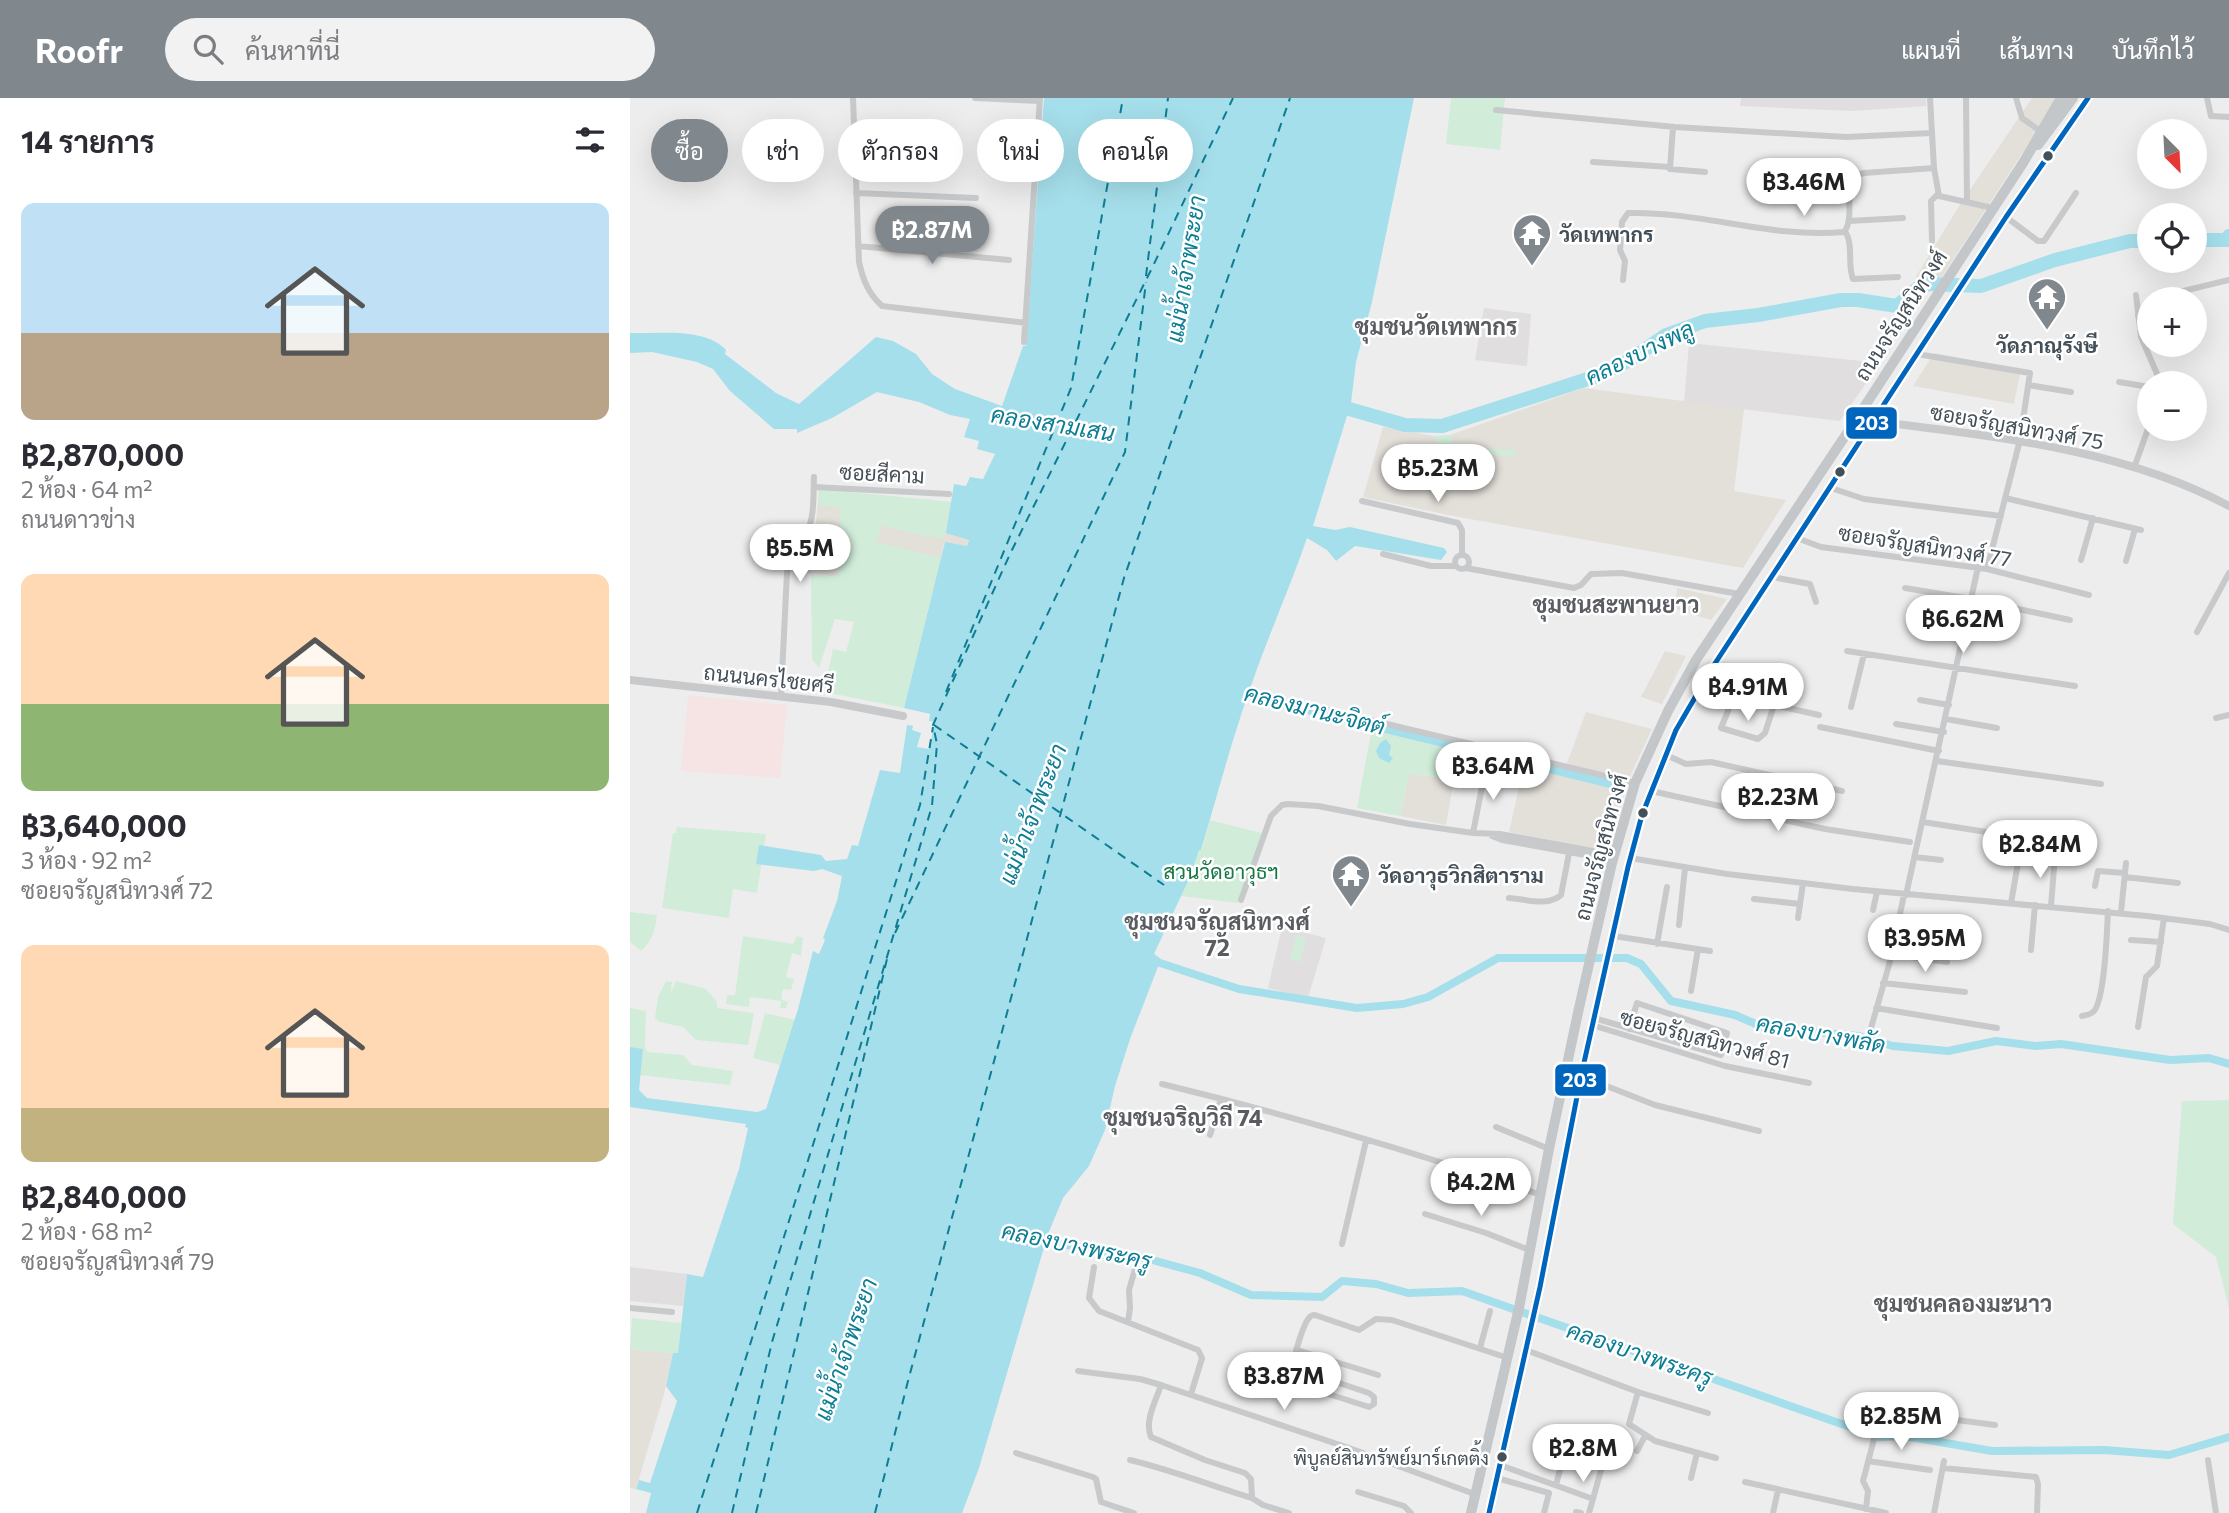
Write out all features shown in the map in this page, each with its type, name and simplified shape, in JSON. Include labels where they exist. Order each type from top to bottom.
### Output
[{"type":"main road","name":"ถนนจรัญสนิทวงศ์","points":[[2023,163],[2061,98]]},
{"type":"main road","name":"ถนนจรัญสนิทวงศ์","points":[[1471,1513],[1518,1312],[1549,1149],[1593,949],[1614,857],[1635,783],[1668,710],[1696,660],[2023,163],[2073,98]]},
{"type":"main road","name":"ถนนจรัญสนิทวงศ์","points":[[2036,172],[2081,98]]},
{"type":"main road","name":"ถนนจรัญสนิทวงศ์","points":[[1489,1513],[1630,858],[1642,815],[1665,755],[1705,680],[2006,217],[2088,98]]},
{"type":"main road","points":[[1559,1101],[1575,1105]]},
{"type":"street","points":[[853,98],[858,246],[863,281],[871,295],[882,306],[1026,323]]},
{"type":"street","points":[[975,98],[1040,99],[1024,342]]},
{"type":"street","points":[[1930,98],[1938,194],[1945,199],[1993,208]]},
{"type":"street","points":[[1966,98],[1967,202]]},
{"type":"street","points":[[2016,98],[2022,118],[2040,131]]},
{"type":"street","points":[[2207,98],[2211,116],[2229,117]]},
{"type":"street","points":[[1496,110],[1673,127],[1846,138],[1932,133]]},
{"type":"street","points":[[1670,167],[1673,127]]},
{"type":"street","points":[[1593,162],[1705,172]]},
{"type":"street","points":[[1845,231],[1849,221],[1849,181],[1852,176],[1934,167]]},
{"type":"street","points":[[856,192],[976,198]]},
{"type":"street","points":[[2006,217],[2038,241],[2044,241],[2076,193]]},
{"type":"street","points":[[1932,241],[1931,201],[1938,194]]},
{"type":"street","points":[[1623,280],[1625,261],[1620,250],[1622,222],[1628,213],[1715,220],[1777,230],[1837,233],[1845,231]]},
{"type":"street","points":[[1849,221],[1903,218]]},
{"type":"street","points":[[1845,231],[1849,237],[1850,272],[1853,279],[1898,277]]},
{"type":"street","points":[[858,246],[1009,260]]},
{"type":"street","points":[[2198,287],[2229,280]]},
{"type":"street","points":[[2136,295],[2137,306]]},
{"type":"street","points":[[1917,354],[2030,373],[2020,440],[1987,569]]},
{"type":"street","points":[[2119,382],[2137,385]]},
{"type":"street","points":[[2028,385],[2071,392]]},
{"type":"street","name":"ซอยจรัญสนิทวงศ์ 75","points":[[1874,421],[2020,440],[2134,468],[2186,485],[2229,506]]},
{"type":"street","points":[[2134,468],[2144,441]]},
{"type":"street","name":"ซอยสีคาม","points":[[781,696],[787,572],[790,560],[807,533],[811,518],[814,477]]},
{"type":"street","name":"ซอยสีคาม","points":[[814,487],[949,494]]},
{"type":"street","points":[[1831,488],[1864,499],[2001,516]]},
{"type":"street","points":[[2006,498],[2138,529],[2126,561]]},
{"type":"street","points":[[1362,501],[1458,523],[1462,530],[1462,555]]},
{"type":"street","points":[[2081,560],[2093,518]]},
{"type":"street","name":"ซอยจรัญสนิทวงศ์ 77","points":[[1797,538],[1821,547],[1978,567],[2089,595]]},
{"type":"street","points":[[1383,554],[1431,566],[1455,566],[1502,577],[1574,588],[1581,585],[1591,574],[1622,573],[1740,594]]},
{"type":"street","points":[[1462,555],[1469,560],[1466,568]]},
{"type":"street","points":[[1455,566],[1455,559],[1462,555]]},
{"type":"street","points":[[1871,1028],[1915,857],[1978,567]]},
{"type":"street","points":[[2197,632],[2229,573]]},
{"type":"street","points":[[1772,577],[1810,584],[1816,602]]},
{"type":"street","points":[[1905,588],[1971,598],[2070,620]]},
{"type":"street","points":[[1847,651],[2075,687]]},
{"type":"street","points":[[1851,707],[1864,653]]},
{"type":"street","name":"ถนนนครไชยศรี","points":[[630,680],[855,705],[903,716]]},
{"type":"street","points":[[1705,680],[1734,696],[1819,715]]},
{"type":"street","points":[[1734,696],[1721,728],[1758,739],[1765,733],[1774,705]]},
{"type":"street","points":[[1920,700],[1949,705]]},
{"type":"street","points":[[1307,705],[1635,783]]},
{"type":"street","points":[[2216,718],[2229,715]]},
{"type":"street","points":[[1946,719],[1997,727]]},
{"type":"street","points":[[1896,724],[1944,732]]},
{"type":"street","points":[[1820,727],[1939,751]]},
{"type":"street","points":[[1665,755],[1686,764],[1710,762],[1842,791]]},
{"type":"street","points":[[1937,761],[2101,784]]},
{"type":"street","points":[[1473,833],[1486,766]]},
{"type":"street","points":[[1651,791],[1825,829],[1910,842]]},
{"type":"street","points":[[1241,900],[1267,825],[1271,816],[1282,805],[1318,806],[1614,857]]},
{"type":"street","points":[[1923,822],[2012,836]]},
{"type":"street","points":[[1509,898],[1546,901],[1557,899],[1561,895],[1569,849]]},
{"type":"street","points":[[2051,906],[2055,856]]},
{"type":"street","points":[[1915,857],[1941,860]]},
{"type":"street","points":[[1630,858],[1685,868],[1877,892],[2121,912],[2210,924],[2229,930]]},
{"type":"street","points":[[2011,903],[2018,863],[2032,860]]},
{"type":"street","points":[[2121,912],[2126,863]]},
{"type":"street","points":[[1679,925],[1685,868]]},
{"type":"street","points":[[2095,886],[2098,872],[2178,883]]},
{"type":"street","points":[[1798,918],[1803,883]]},
{"type":"street","points":[[1657,944],[1667,887]]},
{"type":"street","points":[[1874,909],[1877,892]]},
{"type":"street","points":[[1754,899],[1800,904]]},
{"type":"street","points":[[2031,950],[2035,905]]},
{"type":"street","points":[[2082,1016],[2096,1009],[2099,997],[2108,911]]},
{"type":"street","points":[[2138,1027],[2146,977],[2157,966],[2164,918]]},
{"type":"street","points":[[1614,936],[1710,951]]},
{"type":"street","points":[[2131,940],[2161,943]]},
{"type":"street","points":[[1691,991],[1698,949]]},
{"type":"street","points":[[1891,954],[1947,962]]},
{"type":"street","points":[[1884,980],[1965,992]]},
{"type":"street","points":[[1593,1021],[1721,1055],[1727,1033],[1637,1003],[1629,1029]]},
{"type":"street","points":[[1876,1008],[1997,1028]]},
{"type":"street","name":"ซอยจรัญสนิทวงศ์ 81","points":[[1593,1021],[1725,1066],[1809,1083]]},
{"type":"street","points":[[1581,1076],[1655,1105],[1759,1130]]},
{"type":"street","points":[[1162,1084],[1455,1166],[1541,1195]]},
{"type":"street","points":[[1210,1135],[1221,1099]]},
{"type":"street","points":[[1496,1127],[1549,1149]]},
{"type":"street","points":[[1342,1244],[1366,1141]]},
{"type":"street","points":[[1425,1214],[1529,1250]]},
{"type":"street","points":[[1128,1322],[1129,1290],[1137,1262]]},
{"type":"street","points":[[1094,1267],[1089,1294],[1091,1303],[1099,1311],[1198,1350],[1202,1358],[1191,1394]]},
{"type":"street","points":[[630,1308],[672,1312]]},
{"type":"street","points":[[1480,1348],[1490,1311]]},
{"type":"street","points":[[1291,1367],[1369,1393],[1375,1401],[1368,1407],[1292,1383],[1289,1377],[1291,1367],[1307,1321],[1315,1315],[1359,1330],[1370,1322],[1383,1318],[1508,1358]]},
{"type":"street","points":[[1297,1350],[1378,1375]]},
{"type":"street","points":[[1526,1350],[1637,1392],[1708,1413]]},
{"type":"street","points":[[1078,1371],[1140,1379],[1191,1394],[1477,1495]]},
{"type":"street","points":[[1161,1385],[1148,1427],[1151,1437],[1205,1460],[1245,1473],[1251,1479],[1252,1498]]},
{"type":"street","points":[[1637,1392],[1629,1424],[1656,1441],[1716,1458]]},
{"type":"street","points":[[1866,1509],[1868,1491],[1863,1481],[1875,1437],[1885,1413],[1995,1425]]},
{"type":"street","points":[[1637,1451],[1645,1436]]},
{"type":"street","points":[[1538,1447],[1563,1458],[1556,1485]]},
{"type":"street","points":[[1690,1478],[1697,1452]]},
{"type":"street","points":[[1016,1453],[1093,1477],[1096,1479],[1101,1503],[1134,1513]]},
{"type":"street","points":[[1130,1460],[1252,1498],[1261,1509],[1289,1513]]},
{"type":"street","points":[[2208,1460],[2216,1513]]},
{"type":"street","points":[[1868,1461],[1930,1470]]},
{"type":"street","points":[[1589,1513],[1603,1463]]},
{"type":"street","points":[[1500,1465],[1593,1499]]},
{"type":"street","points":[[1934,1513],[1943,1465],[2036,1477],[2037,1513]]},
{"type":"street","points":[[1497,1478],[1549,1493],[1544,1513]]},
{"type":"street","points":[[1745,1482],[1886,1513]]},
{"type":"street","points":[[1773,1513],[1779,1490]]},
{"type":"street","points":[[1358,1492],[1404,1506],[1410,1513]]},
{"type":"shaded area","points":[[1741,98],[1926,98],[1926,106],[1853,111],[1740,106]]},
{"type":"shaded area","points":[[2032,98],[2058,98],[1940,280],[1914,285],[1917,275],[1959,206]]},
{"type":"shaded area","points":[[1484,308],[1531,314],[1527,366],[1475,360]]},
{"type":"shaded area","points":[[1689,343],[1880,363],[1840,421],[1684,402]]},
{"type":"shaded area","points":[[1934,353],[2021,369],[2014,404],[1913,386]]},
{"type":"shaded area","points":[[1584,388],[1744,409],[1734,491],[1786,500],[1743,568],[1453,516],[1363,497],[1383,427],[1434,436],[1450,435]]},
{"type":"shaded area","points":[[819,489],[969,539],[967,546],[944,543],[934,591],[794,571],[814,545]]},
{"type":"shaded area","points":[[1677,588],[1727,599],[1711,620],[1676,609]]},
{"type":"shaded area","points":[[1665,651],[1686,656],[1662,704],[1641,697]]},
{"type":"shaded area","points":[[688,695],[787,705],[780,778],[681,771]]},
{"type":"shaded area","points":[[1586,712],[1652,729],[1624,789],[1609,852],[1509,832],[1524,765],[1563,774]]},
{"type":"shaded area","points":[[1409,773],[1454,780],[1446,825],[1400,816]]},
{"type":"shaded area","points":[[1282,927],[1326,938],[1308,998],[1268,988]]},
{"type":"shaded area","points":[[630,1267],[687,1274],[683,1306],[630,1301]]},
{"type":"shaded area","points":[[630,1349],[673,1353],[636,1489],[630,1488]]},
{"type":"green space","points":[[1451,98],[1505,98],[1500,150],[1446,144]]},
{"type":"green space","points":[[1450,435],[1453,448],[1515,450],[1516,456],[1455,454],[1450,469],[1445,469],[1443,451],[1434,436]]},
{"type":"green space","points":[[819,489],[953,502],[946,533],[942,539],[881,526],[876,542],[941,558],[904,708],[824,692],[833,649],[846,652],[854,622],[835,619],[819,668],[812,659],[811,574],[838,577],[841,555],[814,545],[814,538],[839,539],[841,508],[818,505]]},
{"type":"green space","points":[[1372,727],[1460,749],[1454,780],[1409,773],[1400,816],[1357,808]]},
{"type":"green space","name":"สวนวัดอาวุธฯ","points":[[1210,820],[1262,833],[1238,903],[1181,896],[1199,849],[1202,849]]},
{"type":"green space","points":[[677,827],[766,834],[757,893],[733,889],[729,918],[662,908],[673,833],[676,833]]},
{"type":"green space","points":[[630,912],[657,915],[653,934],[641,951],[630,942]]},
{"type":"green space","points":[[743,936],[793,944],[797,936],[803,938],[801,956],[792,953],[786,977],[794,979],[791,990],[783,989],[781,999],[788,1002],[786,1008],[780,1008],[781,1001],[750,997],[749,1007],[726,1004],[727,995],[735,995]]},
{"type":"green space","points":[[1296,936],[1306,938],[1300,962],[1290,960]]},
{"type":"green space","points":[[666,981],[672,982],[671,993],[676,981],[706,989],[717,1002],[717,1008],[754,1013],[748,1045],[696,1040],[683,1027],[659,1022],[655,1018],[658,997]]},
{"type":"green space","points":[[630,1008],[646,1011],[645,1048],[648,1052],[683,1055],[692,1065],[733,1071],[730,1085],[630,1074]]},
{"type":"green space","points":[[765,1013],[795,1020],[780,1065],[753,1058]]},
{"type":"green space","points":[[2229,1100],[2229,1308],[2216,1257],[2173,1224],[2182,1101]]},
{"type":"green space","points":[[632,1318],[681,1323],[678,1354],[630,1349]]},
{"type":"water","points":[[1044,98],[1414,98],[1372,302],[1356,362],[1351,403],[1313,526],[1335,530],[1350,527],[1444,548],[1447,552],[1441,560],[1355,546],[1336,561],[1327,550],[1307,538],[1249,691],[1201,850],[1154,954],[1161,959],[1130,1039],[1105,1130],[1089,1166],[1063,1198],[1048,1234],[979,1468],[962,1513],[646,1513],[651,1493],[636,1489],[639,1480],[650,1483],[677,1401],[666,1386],[673,1353],[678,1353],[687,1274],[703,1277],[739,1169],[748,1128],[745,1127],[746,1124],[630,1107],[630,1047],[643,1049],[639,1090],[647,1098],[757,1112],[766,1109],[798,1009],[813,951],[819,954],[825,940],[823,938],[837,901],[842,876],[822,869],[814,871],[756,864],[759,845],[821,855],[826,861],[847,859],[852,845],[858,846],[880,770],[900,773],[907,725],[913,726],[912,730],[921,733],[917,747],[929,749],[935,722],[929,721],[930,714],[904,708],[945,542],[967,546],[969,540],[946,533],[954,484],[966,486],[970,477],[983,479],[995,454],[977,449],[979,441],[964,437],[970,419],[950,415],[919,402],[877,392],[832,418],[797,433],[797,429],[774,429],[730,391],[713,369],[697,362],[652,352],[630,353],[630,333],[681,333],[706,338],[726,350],[725,354],[776,393],[799,404],[876,337],[893,341],[916,354],[932,374],[955,389],[1002,406],[1023,346],[1026,346],[1038,182],[1064,182],[1064,119],[1042,119]]},
{"type":"water","points":[[1386,739],[1391,746],[1389,755],[1393,758],[1389,763],[1379,758],[1376,751]]},
{"type":"waterway","name":"คลองบางพลู","points":[[2207,240],[2227,240],[2229,236]]},
{"type":"waterway","name":"คลองบางพลู","points":[[1332,404],[1405,425],[1442,426],[1594,377],[1628,361],[1666,335],[1705,321],[1758,315],[1841,300],[1897,306],[1927,284],[1981,286],[2055,260],[2137,241]]},
{"type":"waterway","name":"คลองมานะจิตต์","points":[[1238,693],[1623,787]]},
{"type":"waterway","name":"คลองบางพลัด","points":[[1151,960],[1239,989],[1357,1008],[1403,1004],[1428,997],[1498,958],[1627,958],[1641,964],[1671,1001],[1735,1015],[1765,1028],[1859,1036],[1893,1046],[1948,1051],[1996,1041],[2036,1046],[2061,1044],[2170,1060],[2209,1058],[2229,1064]]},
{"type":"waterway","name":"คลองบางพระครู","points":[[1037,1240],[1145,1258],[1200,1273],[1251,1295],[1322,1297],[1342,1281],[1376,1284],[1408,1293],[1462,1291],[1879,1437],[1905,1436],[1992,1451],[2104,1450],[2169,1455],[2229,1437]]},
{"type":"ferry route","points":[[946,692],[1071,388],[1123,98]]},
{"type":"ferry route","points":[[1146,276],[1168,98]]},
{"type":"ferry route","points":[[732,1513],[772,1342],[932,806],[937,744],[933,725],[1010,554],[1233,98]]},
{"type":"ferry route","points":[[875,1513],[1124,578],[1290,98]]},
{"type":"ferry route","points":[[895,933],[1125,452],[1146,282]]},
{"type":"ferry route","points":[[934,725],[1164,885]]},
{"type":"ferry route","points":[[697,1513],[920,805],[933,727]]},
{"type":"ferry route","points":[[756,1513],[887,959]]},
{"type":"transit line","name":"203","points":[[1489,1513],[1540,1287],[1581,1076],[1628,867],[1642,815],[1676,730],[1714,665],[2006,217],[2088,98]]},
{"type":"place","name":"วัดเทพากร","points":[[1532,267]]},
{"type":"place","name":"วัดภาณุรังษี","points":[[2047,331]]},
{"type":"place","name":"วัดอาวุธวิกสิตาราม","points":[[1351,908]]},
{"type":"place","name":"พิบูลย์สินทรัพย์มาร์เกตติ้ง","points":[[1502,1457]]},
{"type":"district","name":"ชุมชนวัดเทพากร","points":[[1436,326]]},
{"type":"district","name":"ชุมชนสะพานยาว","points":[[1616,604]]},
{"type":"district","name":"ชุมชนจรัญสนิทวงศ์ 72","points":[[1217,934]]},
{"type":"district","name":"ชุมชนจริญวิถี 74","points":[[1183,1117]]},
{"type":"district","name":"ชุมชนคลองมะนาว","points":[[1963,1303]]},
{"type":"water label","name":"แม่น้ำเจ้าพระยา","points":[[1185,269]]},
{"type":"water label","name":"คลองสามเสน","points":[[1053,423]]},
{"type":"water label","name":"แม่น้ำเจ้าพระยา","points":[[1032,814]]},
{"type":"water label","name":"แม่น้ำเจ้าพระยา","points":[[845,1349]]}]
